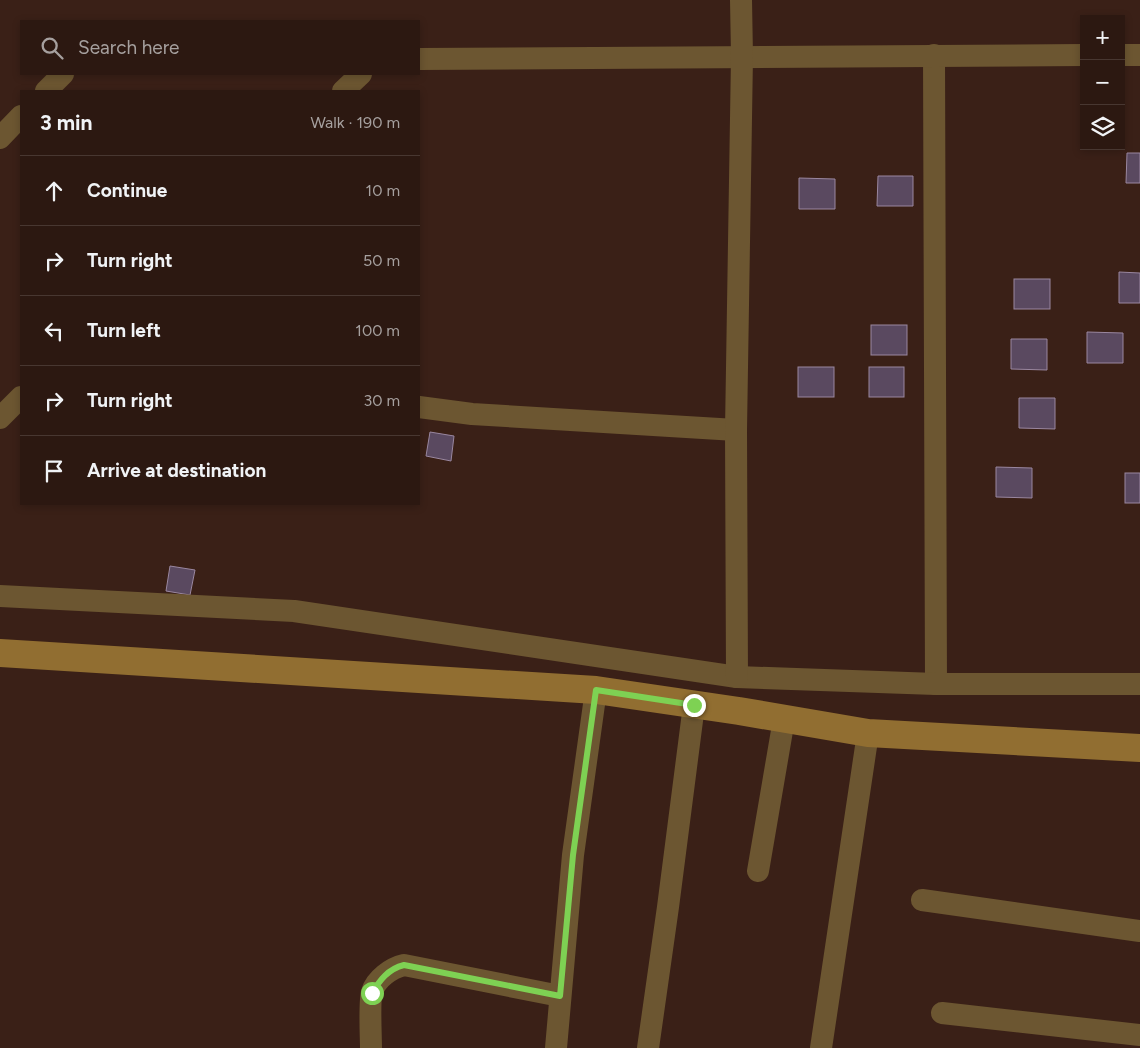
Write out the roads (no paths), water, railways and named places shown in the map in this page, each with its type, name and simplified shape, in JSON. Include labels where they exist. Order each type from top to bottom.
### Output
[{"type":"street","points":[[737,677],[736,430],[742,56],[741,0]]},
{"type":"street","points":[[420,59],[1080,55]]},
{"type":"street","points":[[1125,55],[1140,55]]},
{"type":"street","points":[[934,56],[936,684]]},
{"type":"street","points":[[47,90],[62,75]]},
{"type":"street","points":[[343,90],[360,75]]},
{"type":"street","points":[[0,138],[20,117]]},
{"type":"street","points":[[0,418],[20,398]]},
{"type":"street","points":[[420,407],[472,414],[736,430]]},
{"type":"street","points":[[0,596],[294,611],[737,677],[936,684],[1140,684]]},
{"type":"street","points":[[0,653],[596,690],[868,733],[1140,748]]},
{"type":"street","points":[[556,1048],[573,855],[596,690]]},
{"type":"street","points":[[648,1048],[694,705]]},
{"type":"street","points":[[758,872],[784,719]]},
{"type":"street","points":[[821,1048],[868,733]]},
{"type":"street","points":[[922,900],[1140,931]]},
{"type":"street","points":[[371,1048],[372,993],[382,978],[394,967],[404,965],[560,996]]},
{"type":"street","points":[[942,1013],[1140,1035]]}]
